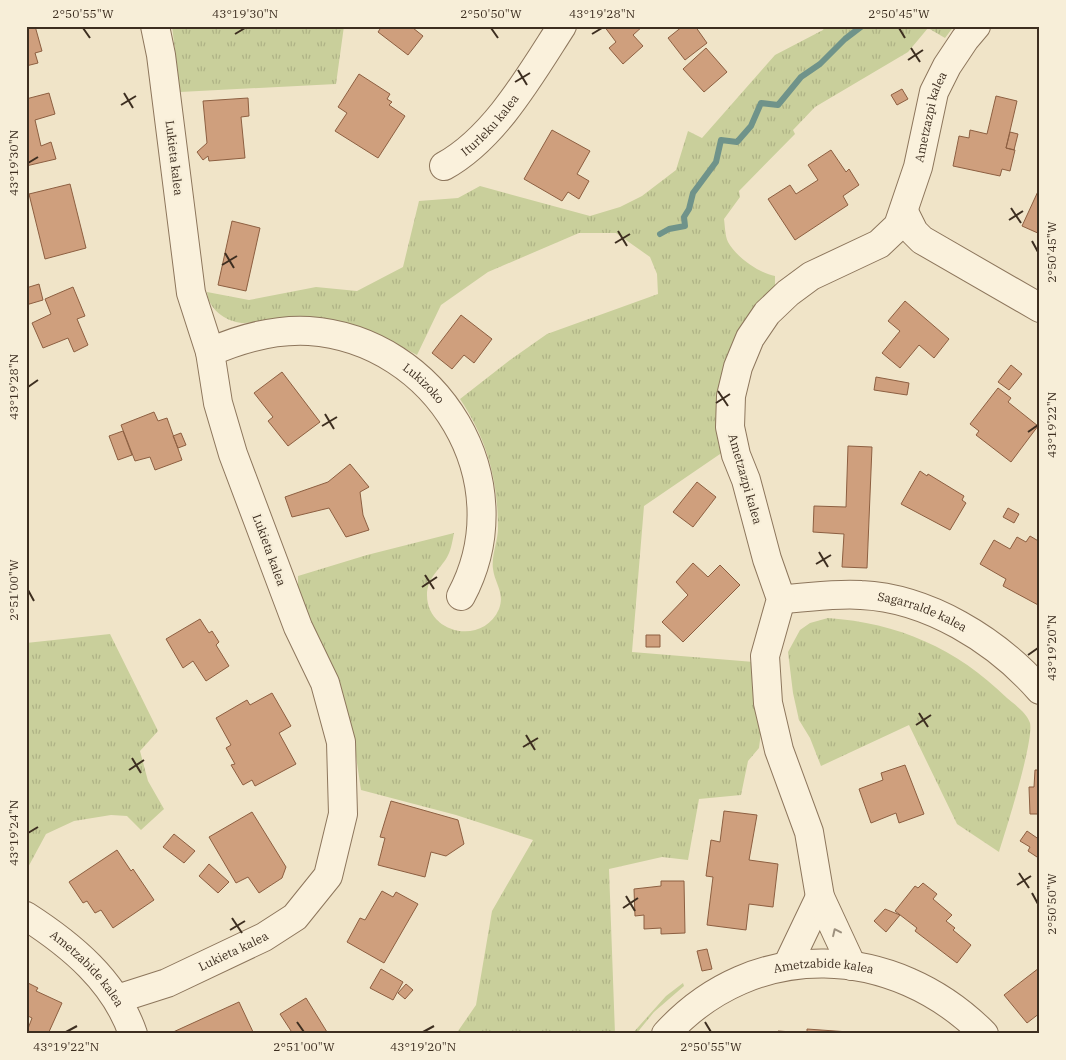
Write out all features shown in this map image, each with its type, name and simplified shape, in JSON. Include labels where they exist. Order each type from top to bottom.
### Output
[{"type":"street","name":"Lukieta kalea","points":[[117,999],[167,983],[264,937],[295,916],[328,876],[344,814],[341,742],[325,683],[298,626],[233,454],[218,403],[210,352],[191,293],[156,26]]},
{"type":"street","name":"Iturleku kalea","points":[[444,166],[462,156],[482,136],[520,90],[562,26]]},
{"type":"street","name":"Ametzazpi kalea","points":[[781,599],[767,559],[730,427],[731,396],[738,367],[750,338],[767,313],[788,293],[811,276],[879,244],[898,226],[918,167],[934,92],[947,66],[976,26]]},
{"type":"street","points":[[904,212],[914,232],[946,254],[1040,308]]},
{"type":"street","points":[[867,249],[916,249],[946,254]]},
{"type":"street","name":"Lukizoko","points":[[210,352],[242,338],[276,332],[309,331],[338,335],[370,345],[398,360],[422,380],[444,404],[463,433],[474,460],[481,496],[482,525],[471,577],[461,596]]},
{"type":"street","name":"Sagarralde kalea","points":[[781,599],[861,595],[892,599],[929,611],[992,645],[1040,690]]},
{"type":"street","points":[[781,599],[765,656],[768,703],[779,750],[810,832],[820,898],[852,966]]},
{"type":"street","points":[[788,964],[820,898]]},
{"type":"street","name":"Ametzabide kalea","points":[[26,916],[85,960],[117,999],[132,1030]]},
{"type":"street","name":"Ametzabide kalea","points":[[666,1034],[678,1020],[709,995],[742,978],[788,964],[852,966],[904,979],[939,996],[966,1015],[984,1034]]},
{"type":"street","name":"Lukieta kalea","points":[[132,1030],[167,983]]},
{"type":"green space","points":[[172,26],[344,26],[336,84],[180,92]]},
{"type":"green space","points":[[825,26],[954,26],[945,38],[928,28],[908,52],[815,107],[793,130],[795,134],[739,191],[740,197],[724,219],[727,240],[736,253],[748,264],[762,272],[775,276],[775,286],[723,452],[644,506],[632,652],[754,662],[762,724],[759,748],[748,761],[741,795],[699,799],[688,860],[662,857],[609,869],[615,1034],[456,1034],[476,1005],[492,911],[533,840],[456,815],[361,790],[352,729],[342,694],[298,591],[298,576],[367,555],[454,533],[448,556],[427,589],[429,608],[436,619],[446,626],[457,630],[469,631],[481,628],[491,621],[501,603],[493,564],[498,528],[496,493],[484,445],[460,399],[547,334],[658,294],[657,274],[650,257],[616,233],[579,233],[488,272],[441,305],[417,355],[381,336],[349,326],[271,320],[247,323],[233,321],[215,310],[207,292],[249,300],[316,287],[357,291],[403,267],[419,201],[458,198],[480,186],[590,216],[620,207],[642,196],[676,170],[688,131],[702,138],[775,55],[823,30]]},
{"type":"green space","points":[[828,618],[878,626],[902,632],[925,641],[967,665],[988,680],[1026,716],[1030,723],[1028,748],[1019,786],[999,852],[957,824],[909,725],[821,766],[810,738],[799,720],[793,693],[788,652],[800,630],[810,623]]},
{"type":"green space","points":[[110,634],[158,731],[140,751],[148,781],[164,809],[141,830],[127,816],[111,815],[74,821],[46,834],[26,871],[26,643]]},
{"type":"green space","points":[[683,983],[684,986],[654,1012],[636,1034],[632,1034],[666,996]]},
{"type":"building","points":[[26,26],[35,26],[42,51],[35,53],[38,63],[26,66]]},
{"type":"building","points":[[377,26],[414,26],[413,28],[423,36],[408,55],[378,32],[380,29]]},
{"type":"building","points":[[604,26],[643,26],[633,35],[643,46],[623,64],[609,48],[616,42]]},
{"type":"building","points":[[683,26],[695,26],[707,43],[685,60],[668,38]]},
{"type":"building","points":[[706,48],[727,72],[704,92],[683,69]]},
{"type":"building","points":[[359,74],[390,94],[387,99],[392,102],[389,105],[405,116],[378,158],[335,131],[347,113],[338,107]]},
{"type":"building","points":[[902,89],[908,99],[897,105],[891,95]]},
{"type":"building","points":[[49,93],[55,114],[35,120],[41,146],[51,142],[56,159],[26,166],[26,99]]},
{"type":"building","points":[[996,96],[1017,101],[1006,148],[1015,150],[1010,171],[1002,169],[1000,176],[953,166],[959,136],[969,138],[970,130],[987,134]]},
{"type":"building","points":[[248,98],[249,116],[241,117],[245,158],[209,161],[208,156],[203,160],[197,152],[207,143],[203,101]]},
{"type":"building","points":[[552,130],[590,151],[577,174],[589,181],[579,199],[568,192],[562,201],[524,179]]},
{"type":"building","points":[[1010,132],[1018,134],[1014,150],[1006,148]]},
{"type":"building","points":[[831,150],[846,172],[849,169],[859,185],[843,196],[848,205],[795,240],[768,199],[790,185],[796,194],[818,180],[808,165]]},
{"type":"building","points":[[70,184],[86,248],[45,259],[29,194]]},
{"type":"building","points":[[1040,187],[1040,234],[1022,226]]},
{"type":"building","points":[[232,221],[260,228],[246,291],[218,285]]},
{"type":"building","points":[[39,284],[43,300],[26,305],[26,288]]},
{"type":"building","points":[[73,287],[85,316],[77,319],[88,345],[74,352],[68,338],[43,348],[32,323],[51,314],[45,299]]},
{"type":"building","points":[[905,301],[949,339],[934,358],[919,345],[900,368],[882,353],[900,331],[888,321]]},
{"type":"building","points":[[461,315],[492,339],[474,363],[464,355],[452,369],[432,353]]},
{"type":"building","points":[[1011,365],[1022,374],[1009,390],[998,382]]},
{"type":"building","points":[[282,372],[320,422],[288,446],[268,421],[273,417],[254,393]]},
{"type":"building","points":[[876,377],[909,383],[907,395],[874,390]]},
{"type":"building","points":[[998,388],[1011,398],[1008,402],[1038,426],[1011,462],[976,435],[979,431],[970,424]]},
{"type":"building","points":[[154,412],[158,421],[167,418],[182,460],[155,470],[150,457],[135,461],[121,425]]},
{"type":"building","points":[[123,431],[132,455],[118,460],[109,436]]},
{"type":"building","points":[[181,433],[186,445],[178,448],[173,436]]},
{"type":"building","points":[[848,446],[872,447],[867,568],[842,567],[844,534],[813,532],[814,506],[846,507]]},
{"type":"building","points":[[350,464],[369,487],[360,492],[363,515],[369,530],[346,537],[329,508],[292,517],[285,497],[328,482]]},
{"type":"building","points":[[920,471],[964,496],[962,500],[966,503],[950,530],[901,504]]},
{"type":"building","points":[[697,482],[716,497],[693,527],[673,512]]},
{"type":"building","points":[[1008,508],[1019,514],[1014,523],[1003,517]]},
{"type":"building","points":[[1030,536],[1040,542],[1040,606],[1003,586],[1006,579],[980,564],[994,540],[1010,549],[1017,537],[1026,542]]},
{"type":"building","points":[[693,563],[708,577],[720,565],[740,585],[683,642],[662,622],[688,595],[676,582]]},
{"type":"building","points":[[200,619],[209,633],[212,631],[219,642],[216,645],[229,666],[206,681],[193,661],[183,668],[166,639]]},
{"type":"building","points":[[646,635],[660,635],[660,647],[646,647]]},
{"type":"building","points":[[272,693],[291,726],[279,733],[296,764],[255,786],[252,780],[243,785],[231,765],[235,764],[226,748],[231,745],[216,718],[247,700],[250,705]]},
{"type":"building","points":[[905,765],[924,814],[899,823],[896,813],[871,823],[859,789],[883,780],[881,773]]},
{"type":"building","points":[[1035,770],[1040,770],[1040,814],[1030,814],[1029,787],[1034,787]]},
{"type":"building","points":[[391,801],[458,820],[464,844],[446,856],[431,852],[425,877],[378,865],[385,838],[380,837]]},
{"type":"building","points":[[724,811],[757,815],[749,860],[778,864],[773,907],[749,904],[746,930],[707,925],[713,877],[706,876],[711,840],[720,842]]},
{"type":"building","points":[[252,812],[286,867],[282,878],[259,893],[248,877],[236,883],[209,837]]},
{"type":"building","points":[[1027,831],[1040,840],[1040,859],[1028,851],[1030,847],[1020,841]]},
{"type":"building","points":[[174,834],[195,851],[184,863],[163,847]]},
{"type":"building","points":[[117,850],[131,871],[133,869],[154,900],[113,928],[101,910],[95,913],[87,901],[83,903],[69,882]]},
{"type":"building","points":[[209,864],[229,882],[218,893],[199,876]]},
{"type":"building","points":[[661,881],[684,881],[685,933],[661,934],[661,928],[644,929],[644,915],[635,916],[634,889],[661,886]]},
{"type":"building","points":[[923,883],[937,894],[933,899],[952,915],[946,921],[955,928],[953,930],[971,945],[957,963],[915,931],[917,928],[895,911],[915,886],[918,888]]},
{"type":"building","points":[[382,891],[393,897],[396,892],[418,904],[384,963],[347,942],[360,918],[365,920]]},
{"type":"building","points":[[885,909],[900,915],[886,932],[874,921]]},
{"type":"building","points":[[707,949],[712,969],[702,971],[697,951]]},
{"type":"building","points":[[1039,968],[1040,1013],[1027,1023],[1004,995]]},
{"type":"building","points":[[381,969],[403,982],[393,1000],[370,988]]},
{"type":"building","points":[[26,982],[38,988],[36,991],[62,1003],[48,1034],[26,1034],[32,1018],[26,1015]]},
{"type":"building","points":[[406,984],[413,990],[405,999],[398,993]]},
{"type":"building","points":[[306,998],[327,1032],[324,1034],[293,1034],[280,1014]]},
{"type":"building","points":[[239,1002],[254,1034],[171,1033]]},
{"type":"building","points":[[807,1029],[849,1032],[849,1034],[778,1034],[778,1031],[807,1033]]},
{"type":"waterway","points":[[660,234],[669,229],[685,226],[684,217],[689,209],[693,193],[716,162],[721,140],[737,142],[751,126],[761,103],[778,105],[801,77],[820,64],[845,39],[862,26]]}]
